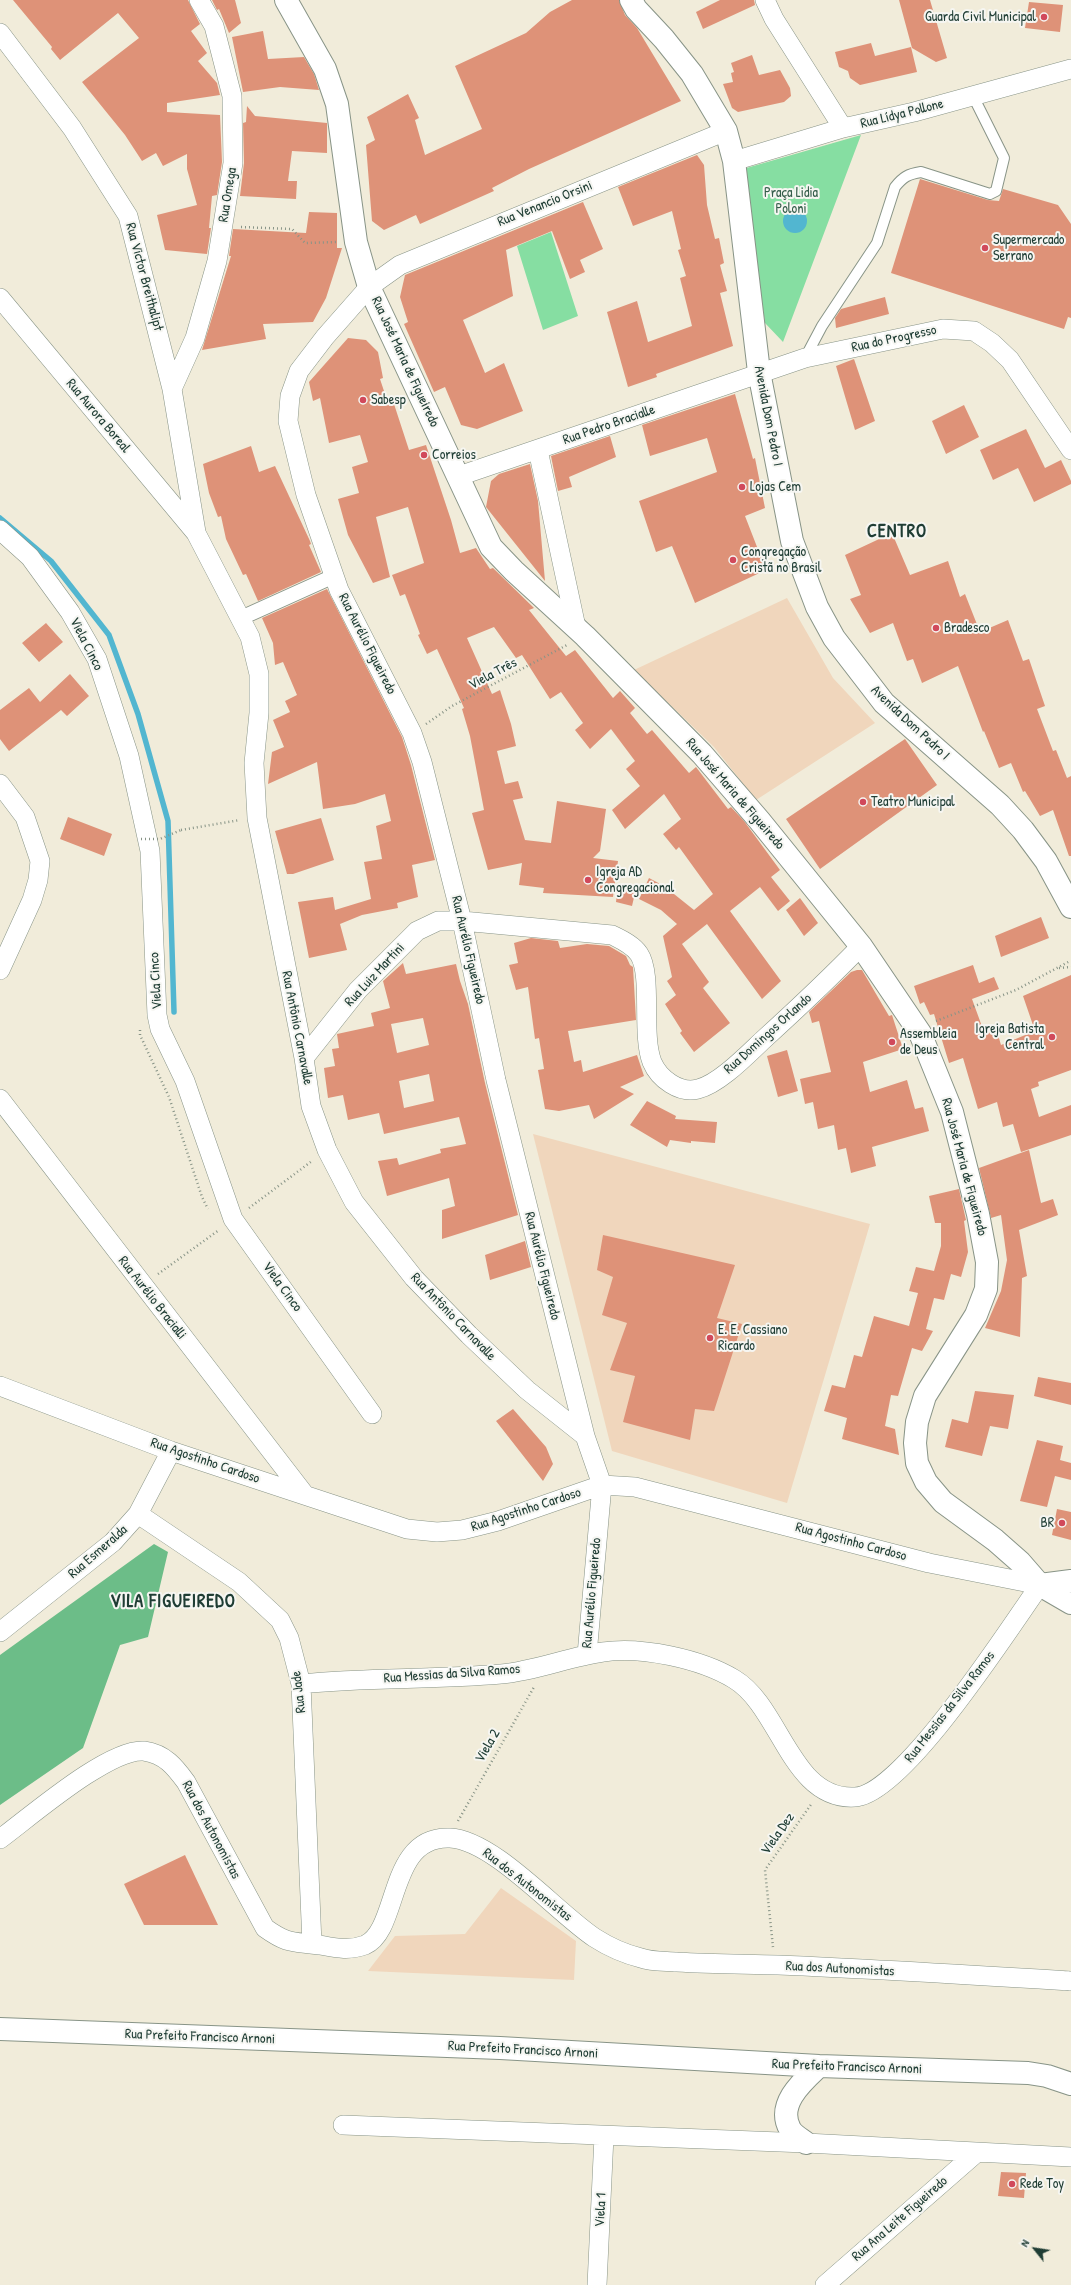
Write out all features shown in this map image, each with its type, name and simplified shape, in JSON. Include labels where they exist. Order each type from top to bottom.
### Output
[{"type":"main road","name":"Rua José Maria de Figueiredo","points":[[286,0],[325,70],[337,104],[356,242],[369,287],[491,547],[514,571],[580,632],[702,754],[759,820],[861,946],[920,1033],[949,1105],[978,1214],[987,1262],[986,1289],[976,1315],[925,1396],[917,1422],[915,1443],[917,1464],[926,1482],[943,1502],[995,1540],[1020,1562],[1040,1585],[1071,1603]]},
{"type":"main road","name":"Avenida Dom Pedro I","points":[[631,0],[636,10],[664,39],[692,74],[726,130],[734,161],[758,372],[792,541],[817,607],[834,638],[884,703],[1000,805],[1023,830],[1046,861],[1071,907]]},
{"type":"main road","points":[[1040,1585],[1071,1581]]},
{"type":"main road","name":"Rua Prefeito Francisco Arnoni","points":[[0,2029],[500,2048],[819,2066],[1047,2076],[1071,2084]]},
{"type":"main road","points":[[806,2143],[790,2130],[787,2120],[787,2108],[799,2085],[819,2066]]},
{"type":"main road","name":"Rua Prefeito Francisco Arnoni","points":[[1047,2076],[1071,2068]]},
{"type":"street","name":"Rua Omega","points":[[172,389],[194,338],[217,261],[234,163],[232,96],[214,26],[199,0]]},
{"type":"street","points":[[765,0],[774,19],[843,128]]},
{"type":"street","name":"Rua Victor Breithalipt","points":[[0,33],[72,128],[128,216],[172,389],[196,533]]},
{"type":"street","name":"Rua Lídya Pollone","points":[[734,161],[843,128],[914,112],[1071,68]]},
{"type":"street","name":"Rua Venancio Orsini","points":[[369,287],[400,265],[726,130]]},
{"type":"street","name":"Rua Aurélio Figueiredo","points":[[369,287],[325,337],[299,371],[290,396],[288,421],[306,495],[339,590],[412,733],[422,762],[462,921],[496,1080],[585,1436],[602,1485],[586,1656]]},
{"type":"street","name":"Rua Aurora Boreal","points":[[1,300],[196,533]]},
{"type":"street","name":"Rua do Progresso","points":[[758,372],[805,358],[943,329],[974,332],[992,343],[1010,360],[1071,450]]},
{"type":"street","name":"Rua Pedro Bracialle","points":[[459,476],[538,450],[758,372]]},
{"type":"street","points":[[538,450],[580,632]]},
{"type":"street","name":"Viela Cinco","points":[[0,530],[30,557],[70,612],[97,659],[124,741],[150,851],[157,1015],[160,1029],[184,1080],[233,1219],[372,1414]]},
{"type":"street","name":"Rua Antônio Carnavalle","points":[[196,533],[250,637],[259,674],[259,713],[254,763],[257,818],[304,1058],[311,1106],[327,1150],[354,1202],[414,1278],[469,1335],[527,1390],[585,1436]]},
{"type":"street","points":[[241,618],[334,576]]},
{"type":"street","points":[[0,784],[25,817],[40,861],[38,880],[32,900],[0,970]]},
{"type":"street","name":"Rua Luiz Martini","points":[[304,1058],[358,990],[417,931],[438,920],[462,921]]},
{"type":"street","name":"Rua Domingos Orlando","points":[[462,921],[612,935],[632,947],[639,955],[644,967],[648,1038],[652,1062],[663,1077],[675,1086],[688,1090],[700,1089],[728,1073],[832,976],[861,946]]},
{"type":"street","name":"Rua Aurélio Bracialli","points":[[0,1099],[305,1495]]},
{"type":"street","name":"Rua Agostinho Cardoso","points":[[0,1386],[171,1451],[407,1529],[437,1532],[462,1530],[498,1521],[602,1485],[635,1487],[930,1563],[1040,1585]]},
{"type":"street","name":"Rua Esmeralda","points":[[0,1632],[112,1542],[138,1514],[171,1451]]},
{"type":"street","name":"Rua Jade","points":[[138,1514],[239,1582],[280,1620],[289,1638],[301,1684],[312,1944]]},
{"type":"street","name":"Rua Messias da Silva Ramos","points":[[301,1684],[502,1674],[546,1666],[586,1656],[625,1650],[653,1652],[686,1660],[734,1679],[751,1693],[765,1711],[799,1766],[822,1790],[836,1795],[856,1798],[876,1789],[909,1761],[962,1695],[1040,1585]]},
{"type":"street","name":"Rua dos Autonomistas","points":[[0,1839],[102,1764],[121,1755],[143,1751],[161,1756],[172,1762],[186,1782],[265,1928],[278,1938],[294,1944],[312,1944],[346,1949],[366,1944],[379,1930],[407,1861],[416,1850],[428,1842],[449,1838],[468,1842],[489,1852],[595,1938],[622,1952],[644,1959],[720,1965],[776,1965],[1071,1980]]},
{"type":"street","points":[[343,2125],[806,2143],[975,2154],[1071,2157]]},
{"type":"street","name":"Viela 1","points":[[597,2285],[604,2136]]},
{"type":"street","name":"Rua Ana Leite Figueiredo","points":[[825,2285],[975,2154]]},
{"type":"lane","points":[[805,358],[822,326],[877,244],[895,187],[901,179],[909,174],[920,172],[990,194],[996,191],[1004,158],[972,96]]},
{"type":"path","points":[[223,226],[292,229],[305,243],[356,242]]},
{"type":"path","name":"Viela Três","points":[[412,733],[452,706],[580,632]]},
{"type":"path","points":[[141,839],[160,839],[181,830],[257,818]]},
{"type":"path","points":[[934,1022],[1016,990],[1070,961]]},
{"type":"path","points":[[1057,968],[1071,967]]},
{"type":"path","name":"Viela 2","points":[[449,1838],[546,1666]]},
{"type":"path","name":"Viela Dez","points":[[776,1965],[768,1916],[765,1870],[822,1790]]},
{"type":"shaded area","points":[[787,598],[833,678],[875,723],[756,800],[714,747],[634,670]]},
{"type":"shaded area","name":"E. E. Cassiano Ricardo","points":[[533,1134],[870,1224],[787,1503],[612,1451]]},
{"type":"shaded area","points":[[501,1888],[576,1941],[574,1980],[368,1971],[395,1936],[465,1934]]},
{"type":"green space","name":"Praça Lidia Poloni","points":[[861,135],[783,342],[765,323],[743,169]]},
{"type":"green space","points":[[551,232],[578,316],[543,330],[517,246]]},
{"type":"green space","points":[[154,1544],[168,1552],[148,1637],[120,1645],[83,1748],[0,1805],[0,1655]]},
{"type":"water","points":[[795,209],[803,213],[807,221],[803,229],[795,233],[787,229],[783,221],[787,213]]},
{"type":"building","points":[[13,0],[188,0],[200,24],[191,31],[207,53],[198,61],[217,83],[220,95],[167,103],[167,112],[220,115],[222,162],[217,195],[212,196],[209,228],[211,228],[207,254],[165,250],[157,215],[197,205],[187,169],[187,154],[163,166],[156,153],[142,161],[125,135],[82,82],[139,38],[118,13],[60,60],[51,49],[52,47]]},
{"type":"building","points":[[212,0],[235,0],[241,23],[229,33],[219,9],[217,10]]},
{"type":"building","points":[[572,0],[619,0],[625,15],[637,28],[681,101],[529,169],[492,188],[494,191],[420,224],[416,215],[384,230],[372,221],[366,145],[375,140],[367,117],[408,94],[419,118],[415,120],[425,155],[482,129],[455,66],[526,33],[550,12]]},
{"type":"building","points":[[720,0],[754,0],[755,5],[703,29],[696,12]]},
{"type":"building","points":[[899,0],[930,0],[947,58],[936,62],[912,48]]},
{"type":"building","name":"Guarda Civil Municipal","points":[[1029,2],[1063,5],[1060,32],[1025,28]]},
{"type":"building","points":[[263,31],[268,59],[304,57],[314,74],[319,90],[280,87],[243,92],[232,37]]},
{"type":"building","points":[[871,43],[875,56],[911,47],[917,72],[860,85],[850,78],[848,71],[839,67],[835,52]]},
{"type":"building","points":[[752,55],[759,75],[780,70],[790,88],[791,96],[784,102],[738,112],[732,108],[723,84],[733,82],[731,73],[734,72],[731,63]]},
{"type":"building","points":[[247,106],[255,116],[327,123],[327,153],[292,151],[288,181],[297,181],[296,199],[240,196],[244,163],[243,123],[246,122]]},
{"type":"building","points":[[697,155],[704,165],[707,205],[715,239],[719,238],[724,263],[720,265],[727,291],[720,293],[733,346],[656,374],[657,377],[628,387],[607,312],[637,301],[648,342],[692,326],[680,278],[686,276],[678,250],[681,249],[672,211],[633,226],[618,187]]},
{"type":"building","name":"Supermercado Serrano","points":[[920,179],[988,200],[999,201],[1003,189],[1058,205],[1071,224],[1071,318],[1068,317],[1064,329],[891,273]]},
{"type":"building","points":[[583,202],[603,249],[580,260],[585,272],[570,279],[552,231],[506,250],[513,296],[463,320],[485,373],[504,363],[523,411],[477,429],[461,425],[445,387],[434,392],[404,324],[408,322],[400,297],[405,275]]},
{"type":"building","points":[[309,212],[337,213],[337,248],[342,248],[326,298],[313,322],[263,324],[266,339],[202,350],[231,256],[229,256],[233,229],[306,233]]},
{"type":"building","points":[[885,297],[889,314],[836,328],[835,318],[841,309]]},
{"type":"building","points":[[348,338],[366,340],[378,352],[383,378],[380,379],[389,406],[394,404],[409,450],[426,445],[451,520],[460,553],[476,548],[490,569],[493,568],[534,608],[529,610],[566,656],[575,650],[613,698],[620,691],[635,708],[630,713],[647,734],[652,730],[689,773],[696,767],[728,809],[731,807],[744,821],[780,870],[771,877],[790,901],[778,911],[760,887],[730,911],[781,981],[762,999],[707,924],[682,944],[709,982],[703,988],[730,1023],[694,1052],[680,1033],[682,1031],[665,1004],[676,995],[667,981],[672,977],[663,936],[677,924],[661,910],[639,899],[649,878],[664,886],[694,910],[713,894],[679,847],[676,850],[663,834],[681,819],[664,794],[625,829],[612,810],[640,786],[626,769],[635,761],[611,729],[590,749],[575,730],[583,723],[561,692],[550,699],[522,655],[516,658],[494,627],[467,638],[492,694],[500,690],[511,724],[516,746],[497,751],[505,784],[518,781],[523,798],[513,800],[525,840],[551,843],[557,801],[606,809],[600,851],[593,858],[618,861],[613,897],[543,893],[544,888],[519,885],[522,863],[488,870],[472,813],[484,810],[470,736],[462,709],[464,708],[437,649],[427,654],[418,635],[420,634],[405,594],[400,596],[392,575],[424,563],[408,507],[376,517],[390,577],[373,583],[348,535],[338,499],[359,493],[352,467],[368,462],[360,435],[329,443],[320,398],[313,401],[309,382]]},
{"type":"building","points":[[854,359],[875,421],[855,430],[836,366]]},
{"type":"building","points":[[735,394],[753,459],[755,458],[765,508],[745,516],[766,570],[695,603],[672,546],[656,552],[639,501],[717,472],[707,438],[650,456],[642,425]]},
{"type":"building","points":[[964,405],[979,437],[946,454],[932,421]]},
{"type":"building","points":[[1026,429],[1045,468],[1061,460],[1071,481],[1071,484],[1034,502],[1018,468],[993,480],[980,450]]},
{"type":"building","points":[[610,436],[616,457],[569,477],[572,487],[558,491],[551,456]]},
{"type":"building","points":[[251,446],[259,472],[275,466],[310,541],[311,544],[309,545],[321,572],[258,601],[246,574],[243,575],[226,539],[221,516],[218,517],[209,493],[203,464]]},
{"type":"building","points":[[530,464],[538,501],[545,581],[486,507],[491,481],[499,474]]},
{"type":"building","points":[[892,533],[910,575],[948,561],[960,597],[965,594],[980,632],[1008,620],[1023,661],[1029,659],[1045,706],[1037,709],[1053,751],[1056,750],[1067,778],[1071,776],[1071,856],[1069,856],[1053,810],[1040,816],[1025,791],[1023,792],[1011,763],[999,768],[984,731],[983,732],[958,666],[922,683],[913,659],[907,661],[893,623],[870,633],[850,599],[861,595],[845,555]]},
{"type":"building","points":[[327,589],[402,737],[411,765],[435,860],[412,865],[418,897],[397,903],[398,908],[362,915],[340,924],[347,950],[309,958],[298,902],[333,897],[335,910],[371,899],[364,862],[382,859],[376,826],[391,821],[385,794],[355,804],[323,809],[317,762],[268,784],[272,752],[284,747],[273,720],[290,712],[285,701],[297,695],[283,662],[275,665],[273,643],[262,618]]},
{"type":"building","points":[[46,623],[63,642],[39,662],[22,643]]},
{"type":"building","points":[[70,674],[89,696],[67,716],[61,710],[9,751],[0,739],[0,710],[29,688],[40,702]]},
{"type":"building","name":"Teatro Municipal","points":[[905,739],[937,785],[820,869],[786,819]]},
{"type":"building","points":[[68,817],[112,834],[104,856],[60,839]]},
{"type":"building","points":[[321,818],[334,860],[293,874],[287,874],[275,831]]},
{"type":"building","points":[[618,885],[636,889],[632,906],[616,902]]},
{"type":"building","points":[[800,898],[818,923],[804,936],[786,910]]},
{"type":"building","points":[[1041,917],[1049,938],[1001,957],[995,936]]},
{"type":"building","points":[[531,938],[558,941],[560,948],[587,944],[609,946],[626,956],[630,965],[633,967],[636,1020],[568,1031],[574,1062],[581,1060],[583,1072],[637,1055],[644,1076],[620,1087],[634,1094],[594,1119],[589,1105],[559,1111],[545,1109],[538,1070],[544,1069],[539,1038],[535,1039],[528,987],[516,990],[509,965],[518,963],[514,943]]},
{"type":"building","points":[[403,963],[406,974],[456,964],[468,1004],[485,1083],[518,1215],[442,1239],[442,1210],[455,1206],[449,1178],[387,1196],[378,1161],[397,1158],[399,1165],[441,1153],[440,1149],[466,1144],[459,1117],[384,1134],[379,1113],[348,1120],[343,1095],[328,1098],[324,1068],[335,1066],[332,1049],[339,1048],[337,1034],[374,1026],[371,1013],[390,1008],[383,981]],"holes":[[[423,1018],[429,1045],[397,1053],[391,1024]],[[429,1074],[434,1101],[404,1108],[399,1081]]]},
{"type":"building","points":[[973,965],[979,983],[994,977],[999,989],[972,999],[984,1032],[996,1028],[1001,1045],[1035,1031],[1023,996],[1071,975],[1071,1070],[1038,1082],[1039,1086],[1031,1089],[1039,1117],[1071,1105],[1071,1135],[1021,1152],[1013,1124],[1003,1127],[997,1102],[978,1109],[963,1058],[949,1063],[934,1014],[930,1015],[924,1002],[920,1004],[914,986]]},
{"type":"building","points":[[862,970],[889,1016],[892,1015],[903,1049],[863,1062],[870,1092],[907,1080],[915,1109],[923,1107],[929,1131],[872,1147],[876,1166],[851,1173],[846,1148],[838,1150],[834,1125],[818,1129],[813,1102],[805,1104],[800,1079],[831,1072],[819,1021],[812,1023],[809,1012],[851,972]]},
{"type":"building","points":[[787,1050],[798,1091],[778,1097],[767,1056]]},
{"type":"building","points":[[647,1101],[676,1116],[675,1119],[717,1122],[715,1143],[691,1141],[691,1143],[670,1140],[667,1147],[630,1125]]},
{"type":"building","points":[[1029,1150],[1041,1203],[1053,1199],[1058,1215],[1019,1230],[1027,1276],[1022,1278],[1020,1337],[985,1328],[1001,1291],[1007,1260],[1001,1215],[991,1218],[979,1168]]},
{"type":"building","points":[[959,1189],[966,1220],[964,1221],[968,1252],[961,1277],[951,1274],[944,1300],[934,1298],[926,1329],[933,1331],[922,1351],[912,1348],[898,1396],[891,1395],[885,1426],[895,1429],[899,1455],[842,1439],[847,1418],[824,1411],[832,1385],[845,1388],[854,1355],[862,1357],[874,1316],[909,1326],[918,1293],[909,1291],[916,1267],[934,1271],[941,1246],[941,1223],[935,1223],[929,1196]]},
{"type":"building","points":[[603,1235],[735,1265],[717,1318],[742,1324],[714,1411],[695,1409],[690,1440],[623,1422],[635,1376],[610,1370],[627,1323],[602,1315],[613,1277],[597,1270]]},
{"type":"building","points":[[525,1241],[531,1267],[490,1280],[485,1255]]},
{"type":"building","points":[[1038,1377],[1071,1383],[1071,1405],[1034,1396]]},
{"type":"building","points":[[975,1391],[1014,1395],[1008,1429],[990,1426],[982,1456],[945,1447],[952,1419],[968,1423]]},
{"type":"building","points":[[513,1409],[546,1447],[553,1464],[543,1481],[496,1421]]},
{"type":"building","points":[[1037,1440],[1063,1446],[1060,1460],[1071,1463],[1071,1480],[1055,1476],[1047,1507],[1020,1501]]},
{"type":"building","name":"BR","points":[[1057,1509],[1071,1512],[1071,1540],[1052,1535]]},
{"type":"building","points":[[185,1855],[218,1925],[144,1925],[124,1884]]},
{"type":"building","name":"Rede Toy","points":[[1001,2172],[1026,2173],[1024,2198],[998,2196]]},
{"type":"waterway","points":[[0,518],[51,561],[109,635],[138,714],[168,821],[174,1012]]},
{"type":"place","name":"Guarda Civil Municipal","points":[[1044,17]]},
{"type":"place","name":"Supermercado Serrano","points":[[985,248]]},
{"type":"place","name":"Sabesp","points":[[363,400]]},
{"type":"place","name":"Correios","points":[[424,455]]},
{"type":"place","name":"Lojas Cem","points":[[742,487]]},
{"type":"place","name":"Congregação Cristã no Brasil","points":[[733,560]]},
{"type":"place","name":"Bradesco","points":[[936,628]]},
{"type":"place","name":"Teatro Municipal","points":[[863,802]]},
{"type":"place","name":"Igreja AD Congregacional","points":[[588,880]]},
{"type":"place","name":"Igreja Batista Central","points":[[1052,1037]]},
{"type":"place","name":"Assembleia de Deus","points":[[892,1042]]},
{"type":"place","name":"E. E. Cassiano Ricardo","points":[[710,1338]]},
{"type":"place","name":"BR","points":[[1062,1523]]},
{"type":"place","name":"Rede Toy","points":[[1012,2184]]},
{"type":"district","name":"CENTRO","points":[[897,532]]},
{"type":"district","name":"VILA FIGUEIREDO","points":[[173,1602]]}]
